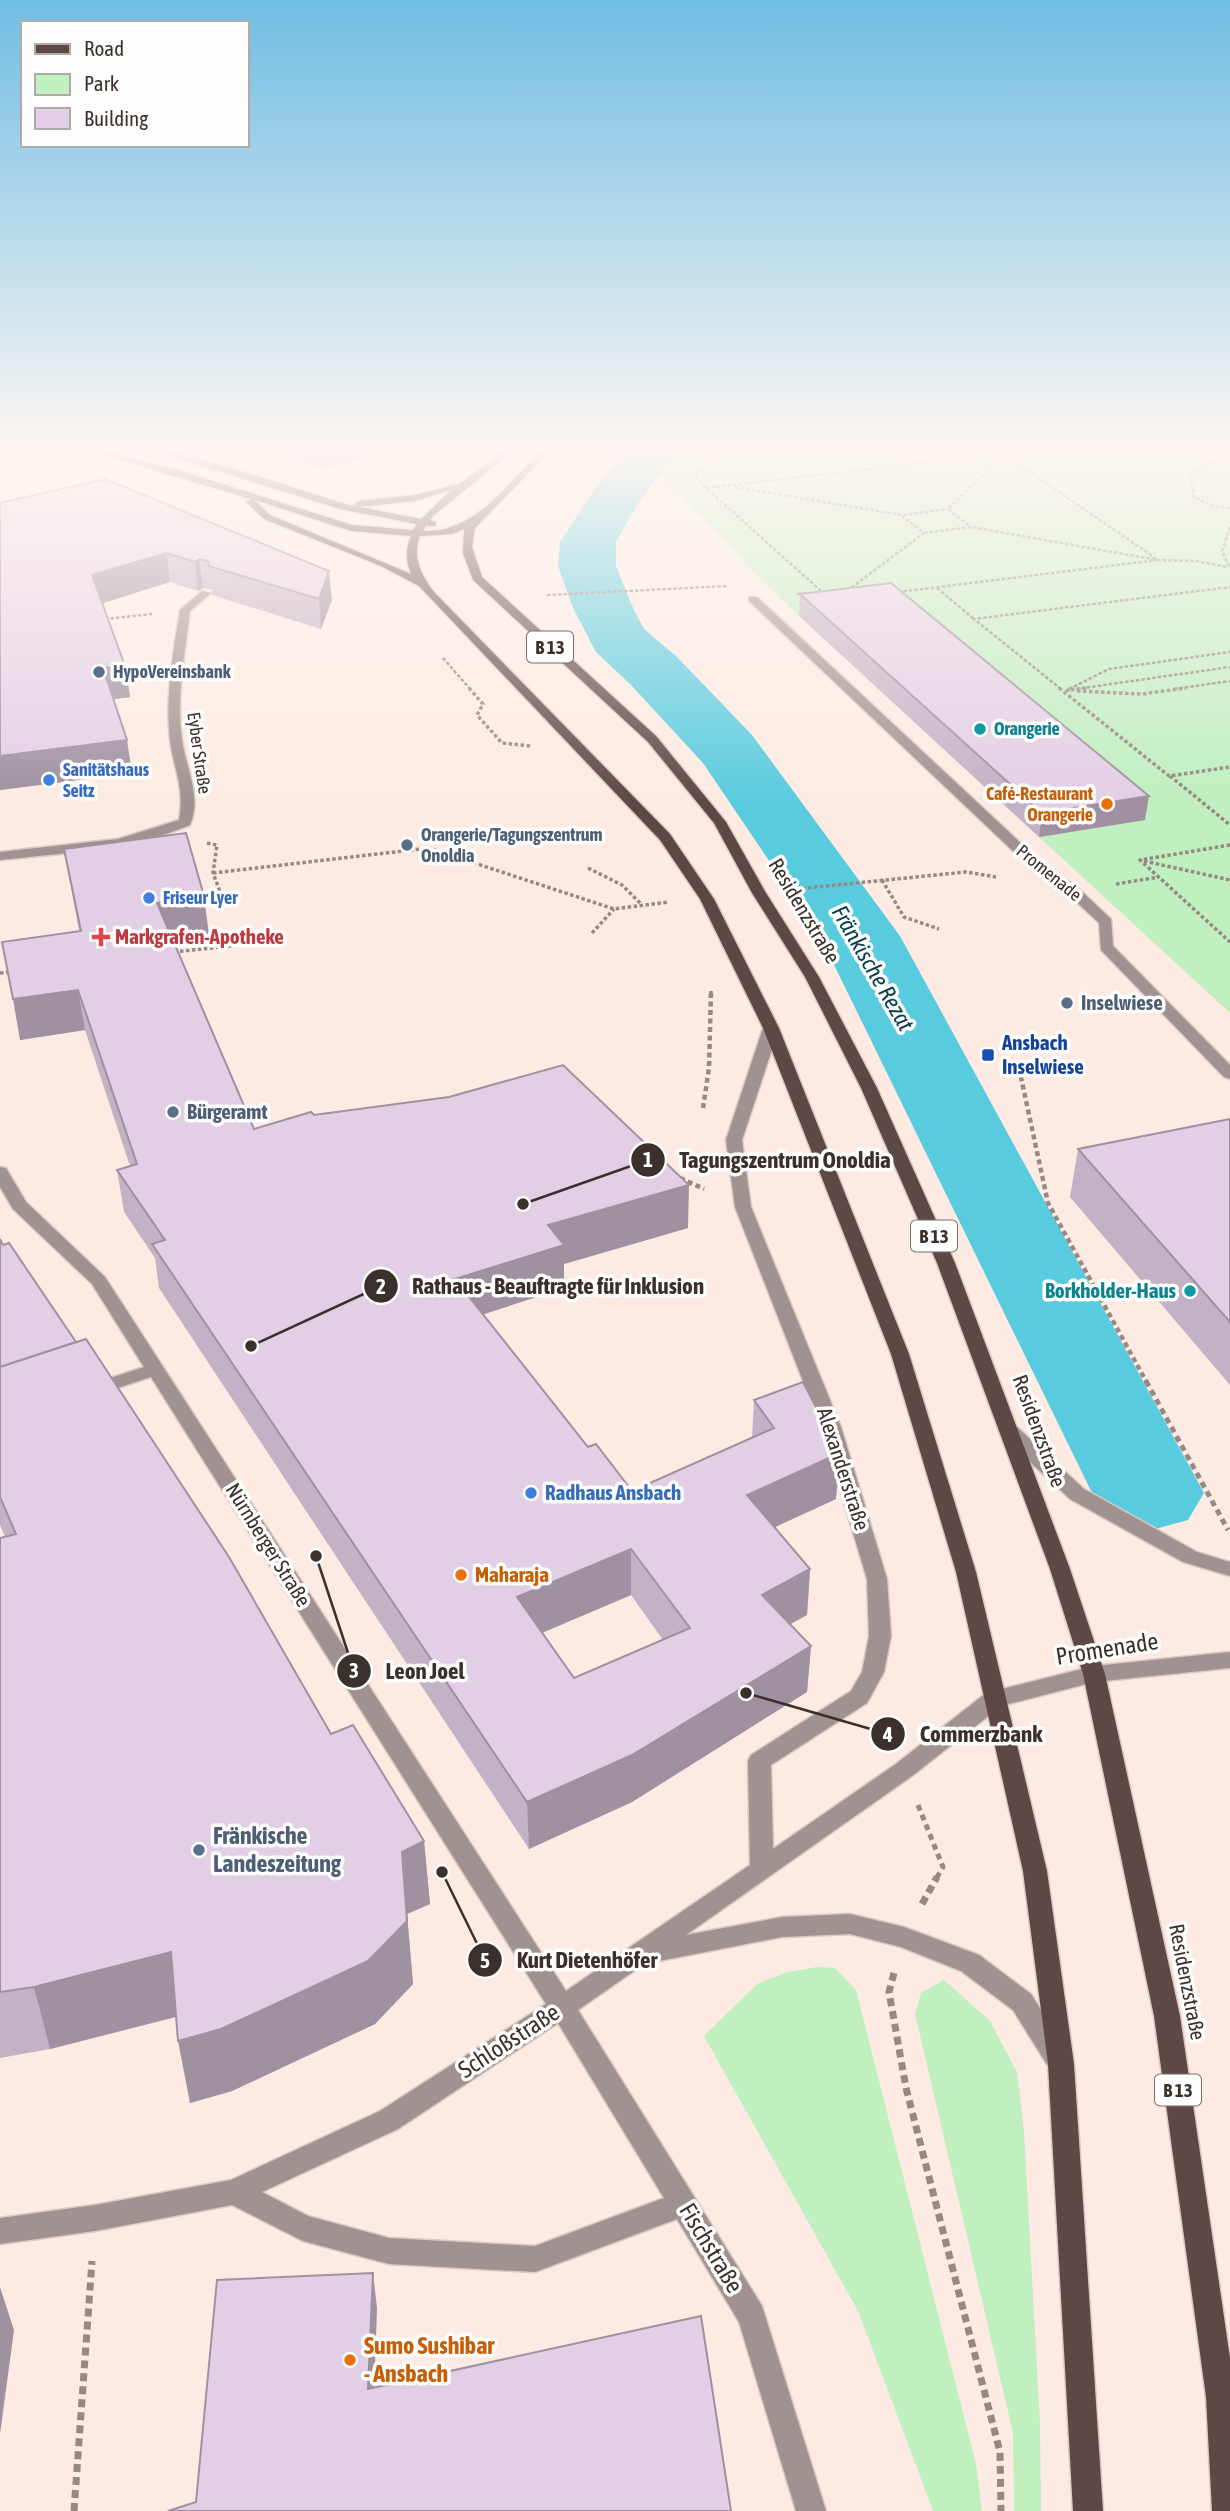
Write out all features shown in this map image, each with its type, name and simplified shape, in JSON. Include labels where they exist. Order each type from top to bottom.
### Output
[{"type":"main road","points":[[392,566],[422,584]]},
{"type":"main road","name":"B 13","points":[[413,566],[422,584],[665,837],[707,899],[771,1028],[900,1354],[966,1572],[1035,1871],[1061,2064],[1088,2511]]},
{"type":"main road","name":"Residenzstraße","points":[[473,566],[477,578],[652,739],[720,822],[759,893],[812,977],[869,1088],[946,1263],[1060,1569],[1094,1674],[1167,2017],[1221,2396],[1227,2511]]},
{"type":"street","points":[[185,610],[206,593]]},
{"type":"street","name":"Promenade","points":[[753,599],[1026,856],[1073,891],[1106,922],[1107,947],[1230,1074]]},
{"type":"street","name":"Eyber Straße","points":[[0,856],[123,842],[161,833],[186,822],[189,799],[176,739],[175,682],[185,610]]},
{"type":"street","name":"Alexanderstraße","points":[[762,1870],[760,1761],[859,1697],[873,1672],[880,1636],[877,1579],[831,1427],[743,1207],[734,1140],[771,1028]]},
{"type":"street","name":"Nürnberger Straße","points":[[0,1172],[19,1205],[99,1281],[562,2007]]},
{"type":"street","points":[[78,1395],[156,1368]]},
{"type":"street","points":[[1010,1432],[1077,1494],[1190,1557],[1230,1569]]},
{"type":"street","name":"Promenade","points":[[994,1699],[1094,1674],[1230,1660]]},
{"type":"street","name":"Schloßstraße","points":[[0,2231],[95,2218],[234,2192],[389,2120],[562,2007],[762,1870],[904,1770],[994,1699]]},
{"type":"street","points":[[638,1955],[782,1927],[850,1924],[904,1937],[970,1963],[1022,2002],[1061,2064]]},
{"type":"street","name":"Fischstraße","points":[[562,2007],[752,2316],[810,2511]]},
{"type":"street","points":[[234,2192],[303,2228],[389,2251],[535,2259],[684,2204]]},
{"type":"path","points":[[793,566],[821,591]]},
{"type":"path","points":[[859,593],[846,593],[881,566]]},
{"type":"path","points":[[898,592],[1107,566]]},
{"type":"path","points":[[537,594],[722,584],[746,590],[753,599],[833,592]]},
{"type":"path","points":[[936,587],[1230,825]]},
{"type":"path","points":[[974,619],[1230,587]]},
{"type":"path","points":[[106,619],[185,610]]},
{"type":"path","points":[[1066,691],[1109,669],[1230,652]]},
{"type":"path","points":[[438,653],[483,704],[477,715],[502,743],[536,747]]},
{"type":"path","points":[[1066,691],[1230,667]]},
{"type":"path","points":[[1066,691],[1142,694],[1230,681]]},
{"type":"path","points":[[1169,776],[1230,767]]},
{"type":"path","points":[[1140,860],[1230,845]]},
{"type":"path","points":[[222,897],[213,873],[429,848],[614,909],[707,899]]},
{"type":"path","points":[[1140,860],[1230,880]]},
{"type":"path","points":[[1140,860],[1230,942]]},
{"type":"path","points":[[588,868],[622,885],[641,904]]},
{"type":"path","points":[[759,893],[966,872],[1003,878],[1050,875]]},
{"type":"path","points":[[882,880],[904,917],[939,929]]},
{"type":"path","points":[[664,894],[669,902]]},
{"type":"path","points":[[592,933],[614,909]]},
{"type":"path","points":[[164,953],[239,945]]},
{"type":"path","points":[[0,973],[25,970]]},
{"type":"path","points":[[701,1119],[709,1068],[711,981]]},
{"type":"path","points":[[1019,1068],[1048,1203],[1230,1534]]},
{"type":"path","points":[[677,1176],[743,1207]]},
{"type":"path","points":[[702,1178],[704,1189]]},
{"type":"path","points":[[904,1937],[889,1992],[891,2006],[906,2088],[1000,2452],[1001,2511]]},
{"type":"path","points":[[74,2511],[95,2218]]},
{"type":"green space","points":[[749,566],[1230,566],[1230,1013],[1039,837],[1145,819],[799,616]]},
{"type":"green space","points":[[817,1967],[835,1968],[856,1990],[976,2464],[982,2511],[933,2511],[858,2311],[704,2036],[757,1984],[784,1973]]},
{"type":"green space","points":[[944,1980],[990,2021],[1017,2072],[1024,2130],[1040,2424],[1041,2511],[1014,2511],[1013,2433],[915,2014],[921,1993]]},
{"type":"building","points":[[0,566],[122,566],[92,575],[125,666],[103,668],[127,740],[0,756]]},
{"type":"building","points":[[210,566],[317,566],[329,571],[319,599]]},
{"type":"building","name":"Orangerie","points":[[891,583],[1149,796],[1042,813],[800,594]]},
{"type":"building","points":[[186,833],[204,896],[157,903],[254,1129],[311,1112],[314,1115],[449,1097],[563,1065],[689,1185],[548,1225],[564,1245],[455,1279],[588,1447],[596,1444],[632,1491],[774,1428],[754,1400],[803,1382],[840,1453],[747,1495],[810,1569],[762,1595],[811,1646],[632,1755],[527,1802],[152,1244],[165,1240],[117,1170],[137,1164],[78,990],[13,999],[2,942],[81,931],[64,849]],"holes":[[[631,1549],[690,1628],[574,1678],[517,1597]]]},
{"type":"building","points":[[1230,1119],[1230,1322],[1078,1149]]},
{"type":"building","points":[[0,1239],[3,1245],[9,1243],[76,1342],[0,1367]]},
{"type":"building","name":"Fränkische Landeszeitung","points":[[86,1339],[229,1557],[331,1734],[353,1725],[424,1841],[402,1852],[407,1921],[368,1961],[221,2029],[178,2041],[171,1952],[34,1987],[0,1992],[0,1538],[16,1534],[0,1497],[0,1367]]},
{"type":"building","points":[[373,2273],[368,2389],[701,2316],[731,2511],[168,2511],[196,2502],[217,2280]]},
{"type":"waterway","name":"Fränkische Rezat","points":[[587,566],[618,639],[654,671],[728,749],[860,936],[1148,1493]]},
{"type":"place","name":"HypoVereinsbank","points":[[99,672]]},
{"type":"place","name":"Orangerie","points":[[980,729]]},
{"type":"place","name":"Sanitätshaus Seitz","points":[[49,780]]},
{"type":"place","name":"Café-Restaurant Orangerie","points":[[1107,804]]},
{"type":"place","name":"Orangerie/Tagungszentrum Onoldia","points":[[407,845]]},
{"type":"place","name":"Friseur Lyer","points":[[149,898]]},
{"type":"place","name":"Markgrafen-Apotheke","points":[[101,937]]},
{"type":"place","name":"Inselwiese","points":[[1067,1003]]},
{"type":"place","name":"Ansbach Inselwiese","points":[[988,1055]]},
{"type":"place","name":"Bürgeramt","points":[[173,1112]]},
{"type":"place","name":"Tagungszentrum Onoldia","points":[[523,1204]]},
{"type":"place","name":"Borkholder-Haus","points":[[1190,1291]]},
{"type":"place","name":"Rathaus - Beauftragte für Inklusion","points":[[251,1346]]},
{"type":"place","name":"Radhaus Ansbach","points":[[531,1493]]},
{"type":"place","name":"Leon Joel","points":[[316,1556]]},
{"type":"place","name":"Maharaja","points":[[461,1575]]},
{"type":"place","name":"Commerzbank","points":[[746,1693]]},
{"type":"place","name":"Fränkische Landeszeitung","points":[[199,1850]]},
{"type":"place","name":"Kurt Dietenhöfer","points":[[442,1872]]},
{"type":"place","name":"Sumo Sushibar - Ansbach","points":[[350,2360]]}]
